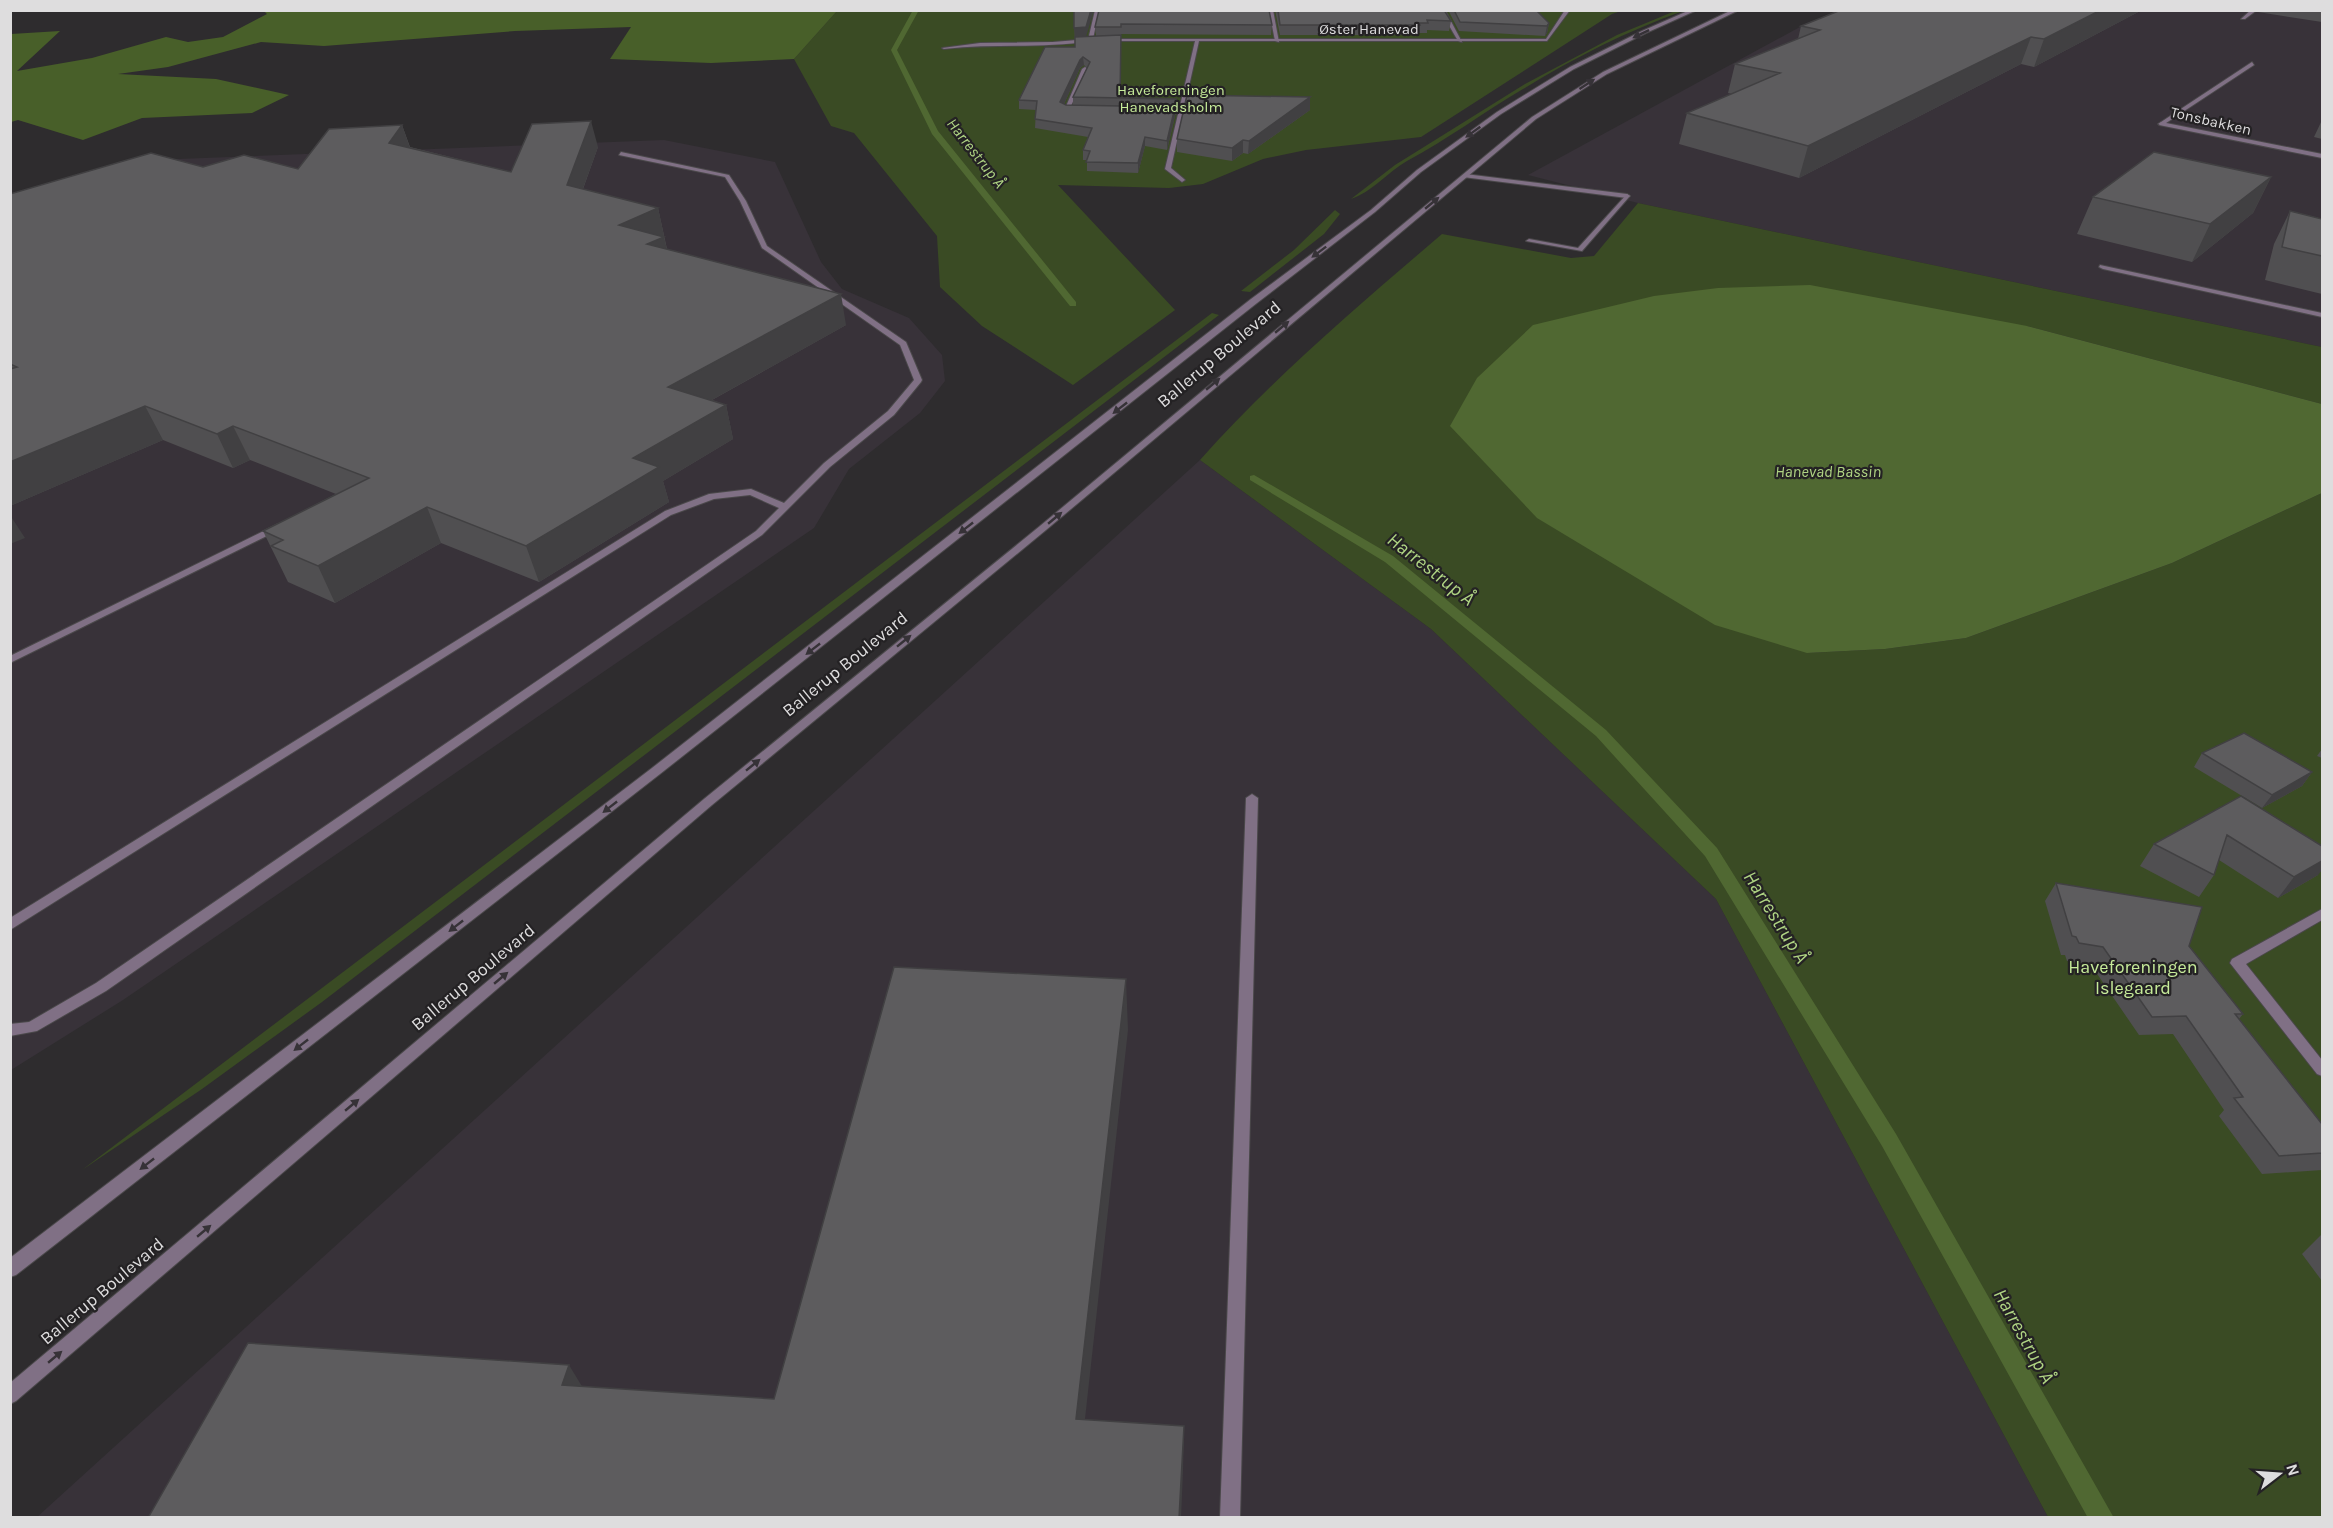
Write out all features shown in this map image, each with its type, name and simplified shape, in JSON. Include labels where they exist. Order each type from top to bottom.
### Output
[{"type":"street","points":[[1090,40],[1096,10]]},
{"type":"street","points":[[1271,10],[1277,41]]},
{"type":"street","name":"Øster Hanevad","points":[[1442,10],[1460,41]]},
{"type":"street","name":"Øster Hanevad","points":[[944,48],[976,43],[1071,43],[1090,40],[1547,40],[1569,10]]},
{"type":"street","name":"Ballerup Boulevard","points":[[10,1269],[657,771],[1254,301],[1373,211],[1419,171],[1499,113],[1572,68],[1644,32],[1695,10]]},
{"type":"street","name":"Ballerup Boulevard","points":[[10,1395],[699,810],[1034,535],[1534,118],[1605,73],[1737,10]]},
{"type":"street","points":[[2243,18],[2255,10]]},
{"type":"street","points":[[1182,180],[1168,169],[1197,40]]},
{"type":"street","name":"Tonsbakken","points":[[2252,64],[2161,124],[2322,156]]},
{"type":"street","points":[[1061,119],[1085,69]]},
{"type":"street","points":[[1066,110],[1089,110]]},
{"type":"street","points":[[1158,112],[1181,112]]},
{"type":"street","points":[[10,1030],[32,1028],[101,987],[759,533],[827,465],[891,413],[918,380],[903,344],[764,248],[743,201],[727,176],[621,154]]},
{"type":"street","points":[[1465,176],[1628,196],[1580,250],[1528,241]]},
{"type":"street","points":[[2103,267],[2322,315]]},
{"type":"street","points":[[10,925],[668,513],[712,496],[750,492],[785,507]]},
{"type":"street","points":[[10,660],[292,520]]},
{"type":"street","points":[[1230,1518],[1252,798]]},
{"type":"street","points":[[2322,914],[2237,963],[2322,1070]]},
{"type":"shaded area","points":[[264,11],[837,11],[794,59],[711,63],[610,59],[631,27],[515,31],[324,46],[261,42],[168,67],[118,74],[216,79],[289,95],[252,113],[142,118],[83,140],[18,120],[11,122],[11,34],[60,31],[17,71],[92,58],[166,37],[188,42],[223,37],[267,14]]},
{"type":"shaded area","points":[[1849,11],[2322,11],[2322,347],[1638,203],[1528,175],[1809,22]]},
{"type":"shaded area","points":[[664,140],[775,162],[821,262],[842,289],[909,318],[942,355],[945,381],[920,413],[849,469],[814,528],[123,1000],[11,1070],[11,194],[152,160]]},
{"type":"shaded area","points":[[1200,460],[1431,629],[1716,899],[2048,1517],[36,1518]]},
{"type":"green space","name":"Haveforeningen Hanevadsholm","points":[[837,11],[1621,11],[1612,14],[1421,137],[1306,150],[1263,159],[1203,184],[1169,188],[1058,185],[1175,310],[1073,385],[982,326],[940,287],[937,236],[854,133],[831,126],[794,59]]},
{"type":"green space","points":[[1675,11],[1683,11],[1621,36],[1542,78],[1407,161],[1366,192],[1351,199],[1395,165],[1525,84],[1617,35]]},
{"type":"green space","name":"Haveforeningen Islegaard","points":[[1638,203],[2322,347],[2322,404],[2027,326],[1807,653],[1885,649],[1966,638],[2172,563],[2322,493],[2322,1517],[2048,1517],[1716,899],[1431,629],[1200,460],[1287,371],[1442,234],[1571,258],[1594,256]]},
{"type":"green space","points":[[1335,210],[1340,214],[1324,234],[1250,292],[1241,291],[1294,250]]},
{"type":"green space","points":[[1212,313],[1219,315],[322,1002],[202,1089],[82,1170]]},
{"type":"water","name":"Hanevad Bassin","points":[[1810,285],[2027,326],[2322,404],[2322,493],[2172,563],[1966,638],[1885,649],[1807,653],[1715,625],[1537,518],[1450,426],[1477,378],[1533,325],[1654,296],[1718,288]]},
{"type":"building","points":[[1074,10],[1091,10],[1086,27],[1074,28]]},
{"type":"building","points":[[1099,10],[1269,10],[1272,25],[1121,24],[1121,27],[1095,27]]},
{"type":"building","points":[[1278,10],[1444,10],[1451,21],[1427,20],[1428,23],[1419,23],[1420,25],[1280,25]]},
{"type":"building","points":[[1454,10],[1536,10],[1549,23],[1547,26],[1460,22]]},
{"type":"building","points":[[1841,10],[2101,10],[2044,39],[2031,37],[1808,146],[1687,113],[1780,73],[1735,64],[1820,30],[1801,26]]},
{"type":"building","points":[[1121,35],[1120,97],[1177,99],[1073,97],[1090,62],[1083,57],[1060,102],[1066,105],[1175,107],[1167,141],[1145,137],[1138,163],[1086,162],[1090,151],[1083,150],[1092,128],[1035,119],[1037,101],[1019,100],[1045,47],[1075,47],[1075,37]]},
{"type":"building","points":[[1187,95],[1310,97],[1249,141],[1243,140],[1232,148],[1177,139]]},
{"type":"building","points":[[591,121],[567,185],[658,208],[619,225],[664,237],[647,244],[841,294],[668,387],[726,405],[633,458],[659,467],[526,546],[427,507],[318,566],[271,546],[283,540],[263,531],[369,478],[233,426],[217,434],[145,406],[10,462],[10,369],[17,367],[10,364],[10,194],[151,153],[203,167],[244,155],[298,169],[329,129],[402,125],[389,143],[511,172],[532,124]]},
{"type":"building","points":[[2154,152],[2271,177],[2210,224],[2093,197]]},
{"type":"building","points":[[2290,211],[2322,219],[2322,256],[2282,247]]},
{"type":"building","points":[[2244,733],[2312,772],[2272,795],[2202,753]]},
{"type":"building","points":[[2241,796],[2322,846],[2322,861],[2294,877],[2227,835],[2214,875],[2154,844]]},
{"type":"building","points":[[2056,883],[2202,907],[2189,946],[2243,1014],[2235,1014],[2322,1124],[2322,1153],[2279,1156],[2234,1098],[2243,1097],[2186,1016],[2152,1017],[2103,947],[2079,943],[2076,937],[2072,936]]},
{"type":"building","points":[[894,967],[1126,979],[1076,1419],[1184,1426],[1179,1518],[148,1518],[248,1343],[569,1365],[562,1385],[774,1399]]},
{"type":"waterway","name":"Harrestrup Å","points":[[916,10],[894,50],[935,132],[1073,304]]},
{"type":"waterway","name":"Harrestrup Å","points":[[1254,478],[1389,559],[1601,733],[1711,852],[1889,1140],[2102,1518]]}]
